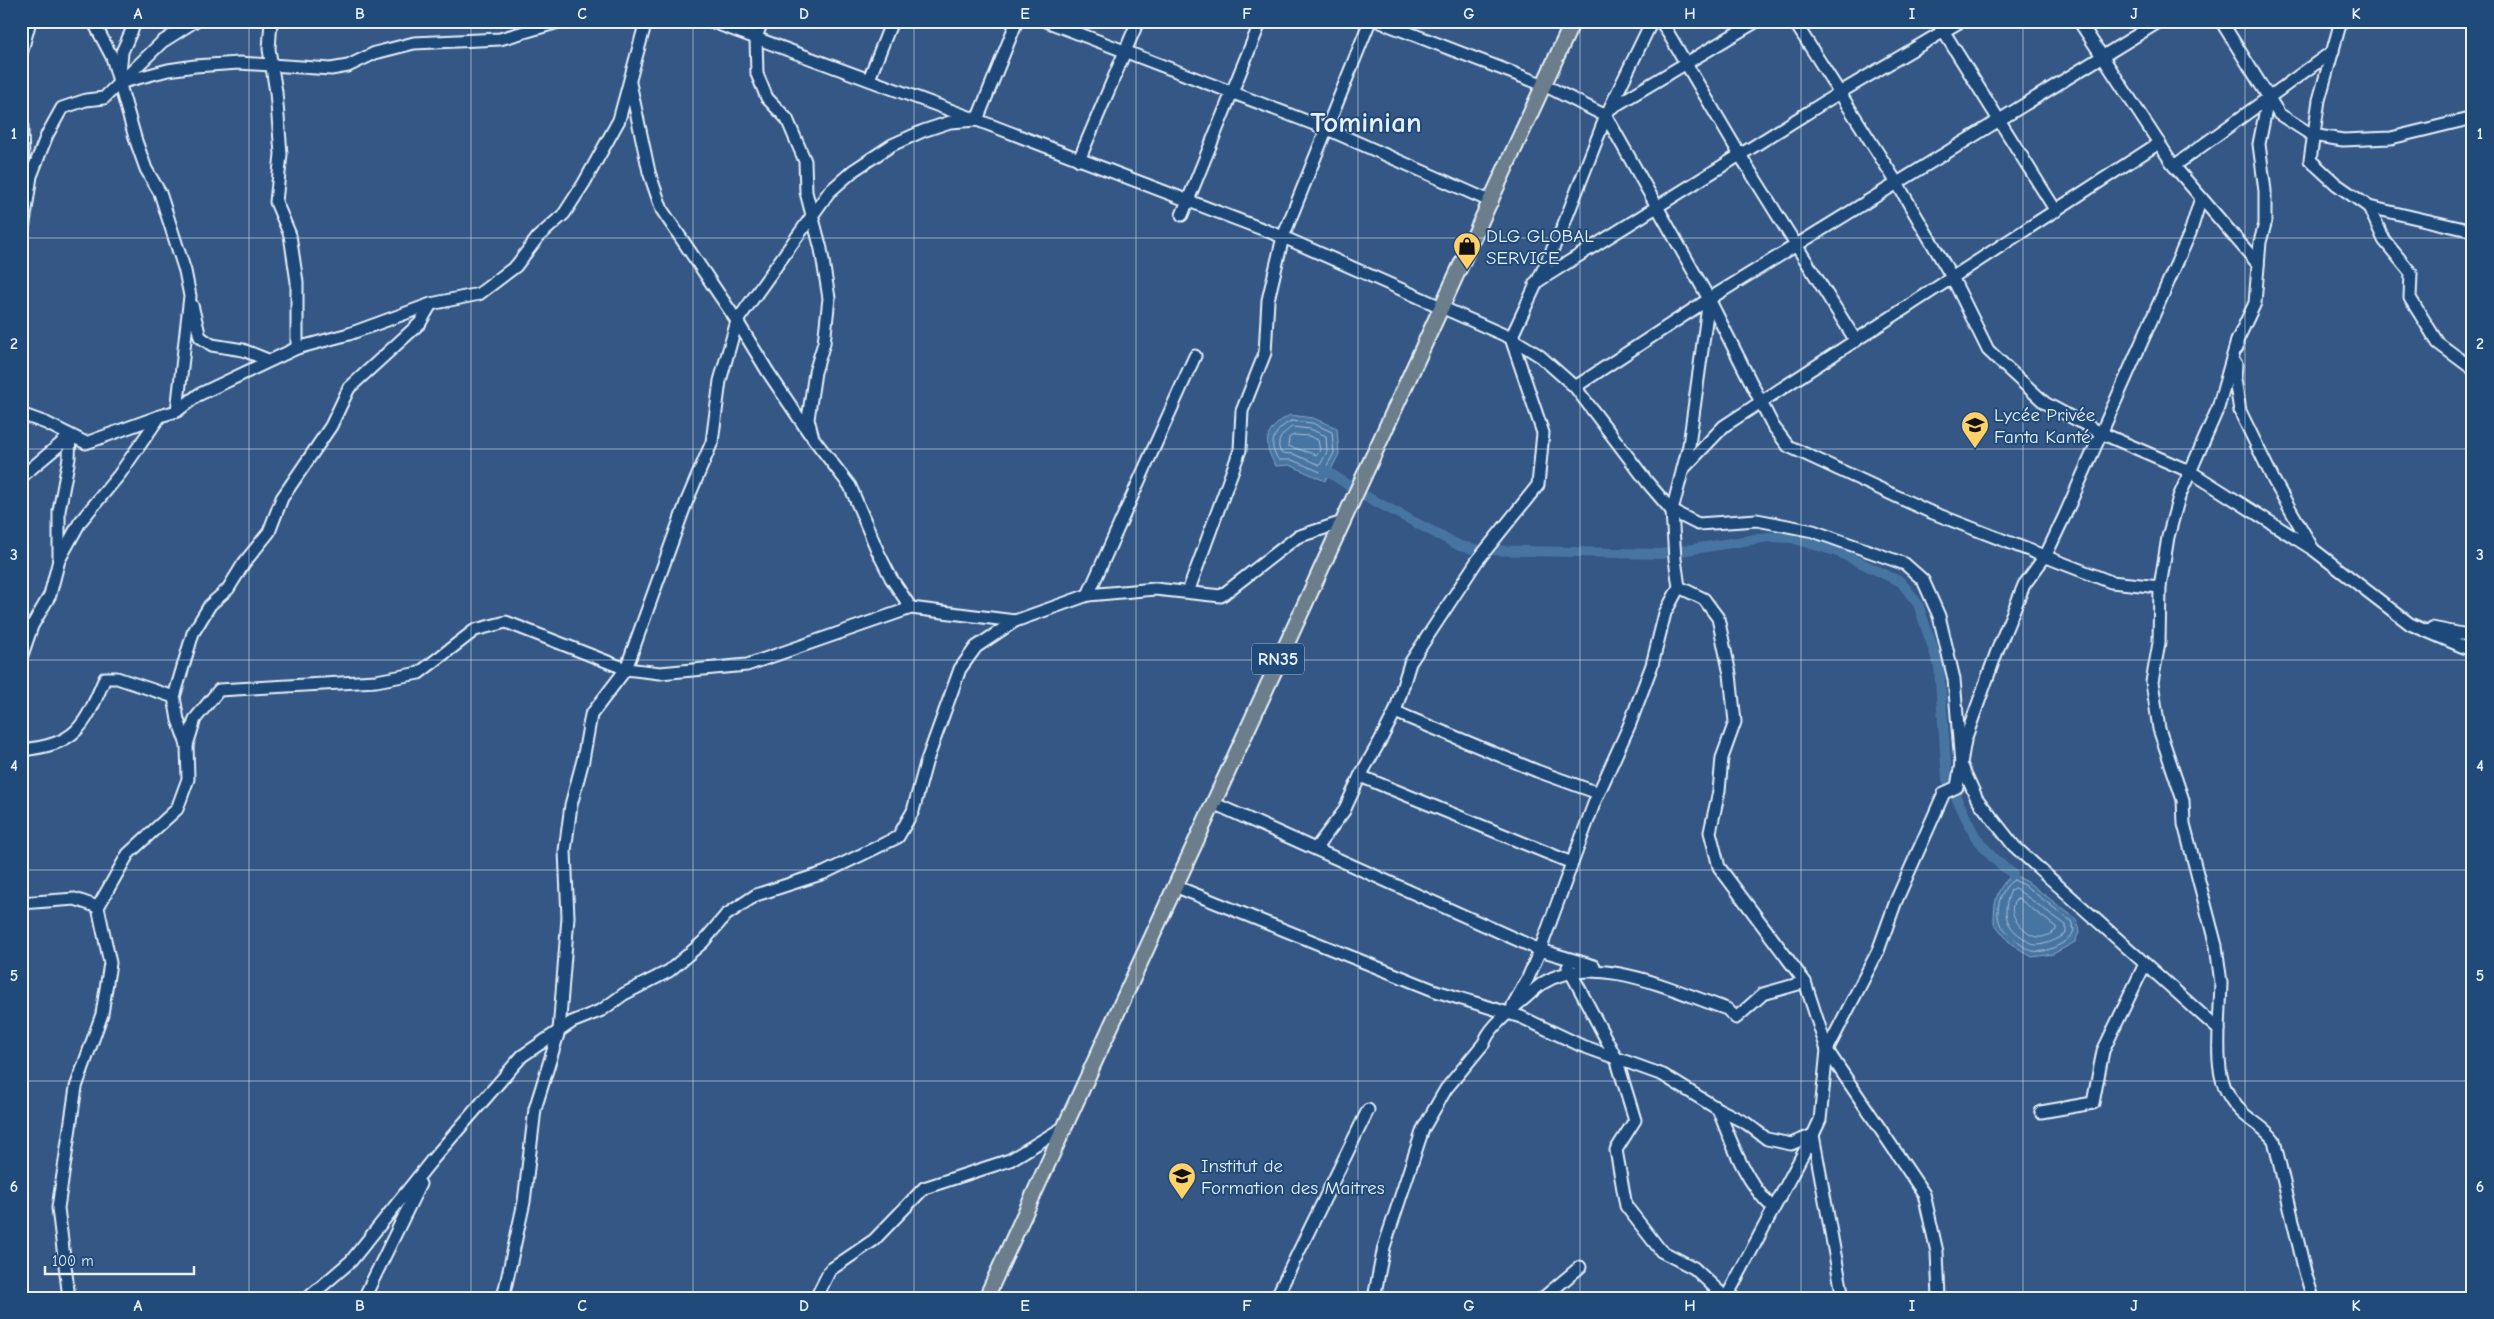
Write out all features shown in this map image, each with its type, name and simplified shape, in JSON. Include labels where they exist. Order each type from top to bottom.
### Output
[{"type":"main road","name":"RN35","points":[[986,1298],[1215,804],[1279,657],[1344,522],[1492,202],[1573,21]]},
{"type":"street","points":[[21,54],[30,21]]},
{"type":"street","points":[[93,21],[112,57],[146,169],[160,192],[185,271],[200,337],[212,345],[243,350],[268,360]]},
{"type":"street","points":[[120,83],[122,52],[136,21]]},
{"type":"street","points":[[21,243],[31,176],[47,135],[62,108],[86,100],[104,98],[162,42],[195,21]]},
{"type":"street","points":[[271,21],[269,49],[276,92],[281,154],[276,202],[290,235],[297,282],[297,348]]},
{"type":"street","points":[[120,83],[168,70],[226,63],[271,64],[309,69],[331,69],[348,66],[375,53],[414,43],[500,39],[562,21]]},
{"type":"street","points":[[21,414],[46,423],[86,443],[177,411],[198,395],[268,360],[297,348],[350,334],[431,304],[479,294],[516,266],[538,237],[564,214],[584,183],[619,120],[646,21]]},
{"type":"street","points":[[710,21],[977,120],[1283,237],[1511,338],[1540,356],[1575,387],[1648,483],[1672,511],[1698,524],[1757,520],[1813,531],[1905,564],[1923,580],[1939,616],[1954,679],[1961,764],[1977,799],[2014,846],[2219,1030]]},
{"type":"street","points":[[762,21],[756,38],[758,74],[767,98],[786,119],[805,161],[806,192],[829,298],[824,342],[815,372],[808,419],[813,438]]},
{"type":"street","points":[[869,80],[892,21]]},
{"type":"street","points":[[977,120],[1017,21]]},
{"type":"street","points":[[1046,21],[1327,129],[1492,202]]},
{"type":"street","points":[[1079,160],[1138,21]]},
{"type":"street","points":[[1182,215],[1261,21]]},
{"type":"street","points":[[1188,592],[1240,450],[1242,411],[1265,353],[1268,300],[1283,237],[1370,21]]},
{"type":"street","points":[[1378,21],[1609,112],[1657,208],[1709,299],[1772,426],[1788,446],[1928,511],[2111,582],[2160,587]]},
{"type":"street","points":[[1316,848],[1344,811],[1360,776],[1380,741],[1394,712],[1410,663],[1478,561],[1538,485],[1544,433],[1511,338],[1535,283],[1562,229],[1609,112],[1652,21]]},
{"type":"street","points":[[1661,21],[1740,155],[1856,341]]},
{"type":"street","points":[[1609,112],[1757,21]]},
{"type":"street","points":[[1794,21],[1897,183],[1953,278],[1988,350],[2045,402],[2101,433],[2191,472],[2314,550],[2410,624],[2473,651]]},
{"type":"street","points":[[1937,21],[2056,211]]},
{"type":"street","points":[[1535,283],[1839,93],[1961,21]]},
{"type":"street","points":[[2079,21],[2174,166],[2258,264]]},
{"type":"street","points":[[1575,387],[1709,299],[2160,21]]},
{"type":"street","points":[[2221,21],[2278,114],[2312,135],[2343,140],[2391,138],[2473,118]]},
{"type":"street","points":[[2342,21],[2319,100],[2312,135],[2310,160],[2336,184],[2369,207],[2473,231]]},
{"type":"street","points":[[2174,166],[2333,52]]},
{"type":"street","points":[[630,81],[649,172],[662,210],[738,321],[768,372],[813,438],[850,486],[878,552],[891,578],[911,608]]},
{"type":"street","points":[[2268,99],[2259,144],[2265,191],[2265,224],[2260,242],[2255,303],[2237,341],[2218,408],[2179,497],[2168,538],[2160,587],[2159,643],[2152,682],[2159,728],[2183,800],[2184,824],[2216,946],[2221,983],[2218,1067],[2225,1088],[2245,1114],[2263,1126],[2274,1140],[2305,1272],[2314,1298]]},
{"type":"street","points":[[21,102],[24,213]]},
{"type":"street","points":[[503,1298],[524,1202],[535,1109],[559,1030],[568,917],[565,851],[571,805],[592,715],[626,669],[686,503],[712,442],[720,381],[738,321],[829,192],[854,170],[892,145],[923,131],[950,122],[977,120]]},
{"type":"street","points":[[1683,469],[1724,426],[2159,143]]},
{"type":"street","points":[[1561,957],[1573,972],[1616,1058],[1635,1120],[1616,1150],[1626,1206],[1661,1250],[1694,1268],[1726,1297],[1820,1120],[1827,1050],[1878,951],[1896,901],[1944,792],[1957,787],[1966,740],[1997,651],[2024,585],[2046,556],[2187,242],[2201,198]]},
{"type":"street","points":[[2369,207],[2384,240],[2411,273],[2410,298],[2438,343],[2473,369]]},
{"type":"street","points":[[177,411],[190,296]]},
{"type":"street","points":[[1374,1298],[1384,1247],[1423,1129],[1446,1089],[1508,1013],[1528,978],[1598,793],[1629,726],[1652,665],[1666,613],[1679,587],[1674,559],[1672,511],[1683,469],[1697,390],[1709,299]]},
{"type":"street","points":[[70,1298],[58,1208],[76,1087],[102,1014],[110,962],[98,907],[128,854],[177,809],[188,779],[187,745],[178,720],[174,697],[193,633],[210,605],[228,589],[244,563],[268,532],[282,498],[331,426],[349,388],[420,323],[431,304]]},
{"type":"street","points":[[2237,341],[2235,379],[2240,411],[2274,481],[2314,550]]},
{"type":"street","points":[[1088,595],[1195,356]]},
{"type":"street","points":[[59,560],[80,522],[119,475],[160,416]]},
{"type":"street","points":[[21,477],[70,436]]},
{"type":"street","points":[[21,658],[32,626],[50,595],[59,560],[59,511],[69,458],[70,436]]},
{"type":"street","points":[[308,1298],[351,1261],[432,1160],[522,1056],[572,1022],[602,1010],[624,994],[669,971],[703,942],[726,915],[756,895],[824,873],[898,837],[913,810],[926,763],[960,669],[976,647],[1015,621],[1088,595],[1154,589],[1222,596],[1297,537],[1344,522]]},
{"type":"street","points":[[1679,587],[1704,599],[1718,618],[1730,674],[1735,722],[1722,758],[1719,791],[1710,832],[1719,867],[1805,982],[1827,1050],[1924,1194],[1937,1252],[1939,1298]]},
{"type":"street","points":[[187,745],[196,719],[219,690],[376,681],[419,673],[475,630],[506,622],[626,669],[660,672],[747,665],[911,608],[1015,621]]},
{"type":"street","points":[[2410,624],[2473,636]]},
{"type":"street","points":[[21,750],[64,741],[87,720],[104,678],[117,678],[174,697]]},
{"type":"street","points":[[1394,712],[1537,771],[1598,793]]},
{"type":"street","points":[[1360,776],[1572,863]]},
{"type":"street","points":[[1215,804],[1540,950],[1612,971],[1726,1010],[1736,1018],[1764,994],[1805,982]]},
{"type":"street","points":[[1177,887],[1436,991],[1508,1013],[1549,1032],[1664,1075],[1718,1110],[1746,1123],[1767,1139],[1791,1144],[1813,1135]]},
{"type":"street","points":[[21,902],[75,899],[98,907]]},
{"type":"street","points":[[2041,1112],[2093,1103],[2102,1051],[2145,964]]},
{"type":"street","points":[[1508,1013],[1543,983],[1573,972],[1612,971]]},
{"type":"street","points":[[1276,1298],[1368,1110]]},
{"type":"street","points":[[1718,1110],[1735,1154],[1762,1198],[1773,1208]]},
{"type":"street","points":[[816,1298],[830,1270],[874,1240],[924,1188],[1010,1160],[1066,1126]]},
{"type":"street","points":[[1813,1135],[1843,1298]]},
{"type":"street","points":[[364,1298],[432,1160]]},
{"type":"street","points":[[1543,1298],[1580,1267]]},
{"type":"street","points":[[1377,1284],[1380,1298]]},
{"type":"water","points":[[1290,415],[1313,418],[1337,428],[1339,454],[1325,481],[1290,465],[1276,466],[1271,457],[1268,450],[1268,436],[1276,425]]},
{"type":"water","points":[[2013,874],[2029,883],[2076,919],[2080,930],[2075,942],[2053,954],[2032,957],[2010,943],[1994,923],[1994,915],[1997,896],[2007,879]]},
{"type":"waterway","points":[[1325,470],[1350,486]]},
{"type":"waterway","points":[[1367,497],[1460,546],[1479,550],[1661,554],[1769,537],[1792,538],[1838,552],[1901,582],[1918,604],[1939,666],[1947,779],[1975,836],[1994,859],[2013,874]]},
{"type":"place","name":"DLG GLOBAL SERVICE","points":[[1467,270]]},
{"type":"place","name":"Lycée Privée Fanta Kanté","points":[[1975,449]]},
{"type":"place","name":"Institut de Formation des Maitres","points":[[1182,1200]]},
{"type":"district","name":"Tominian","points":[[1366,122]]}]
